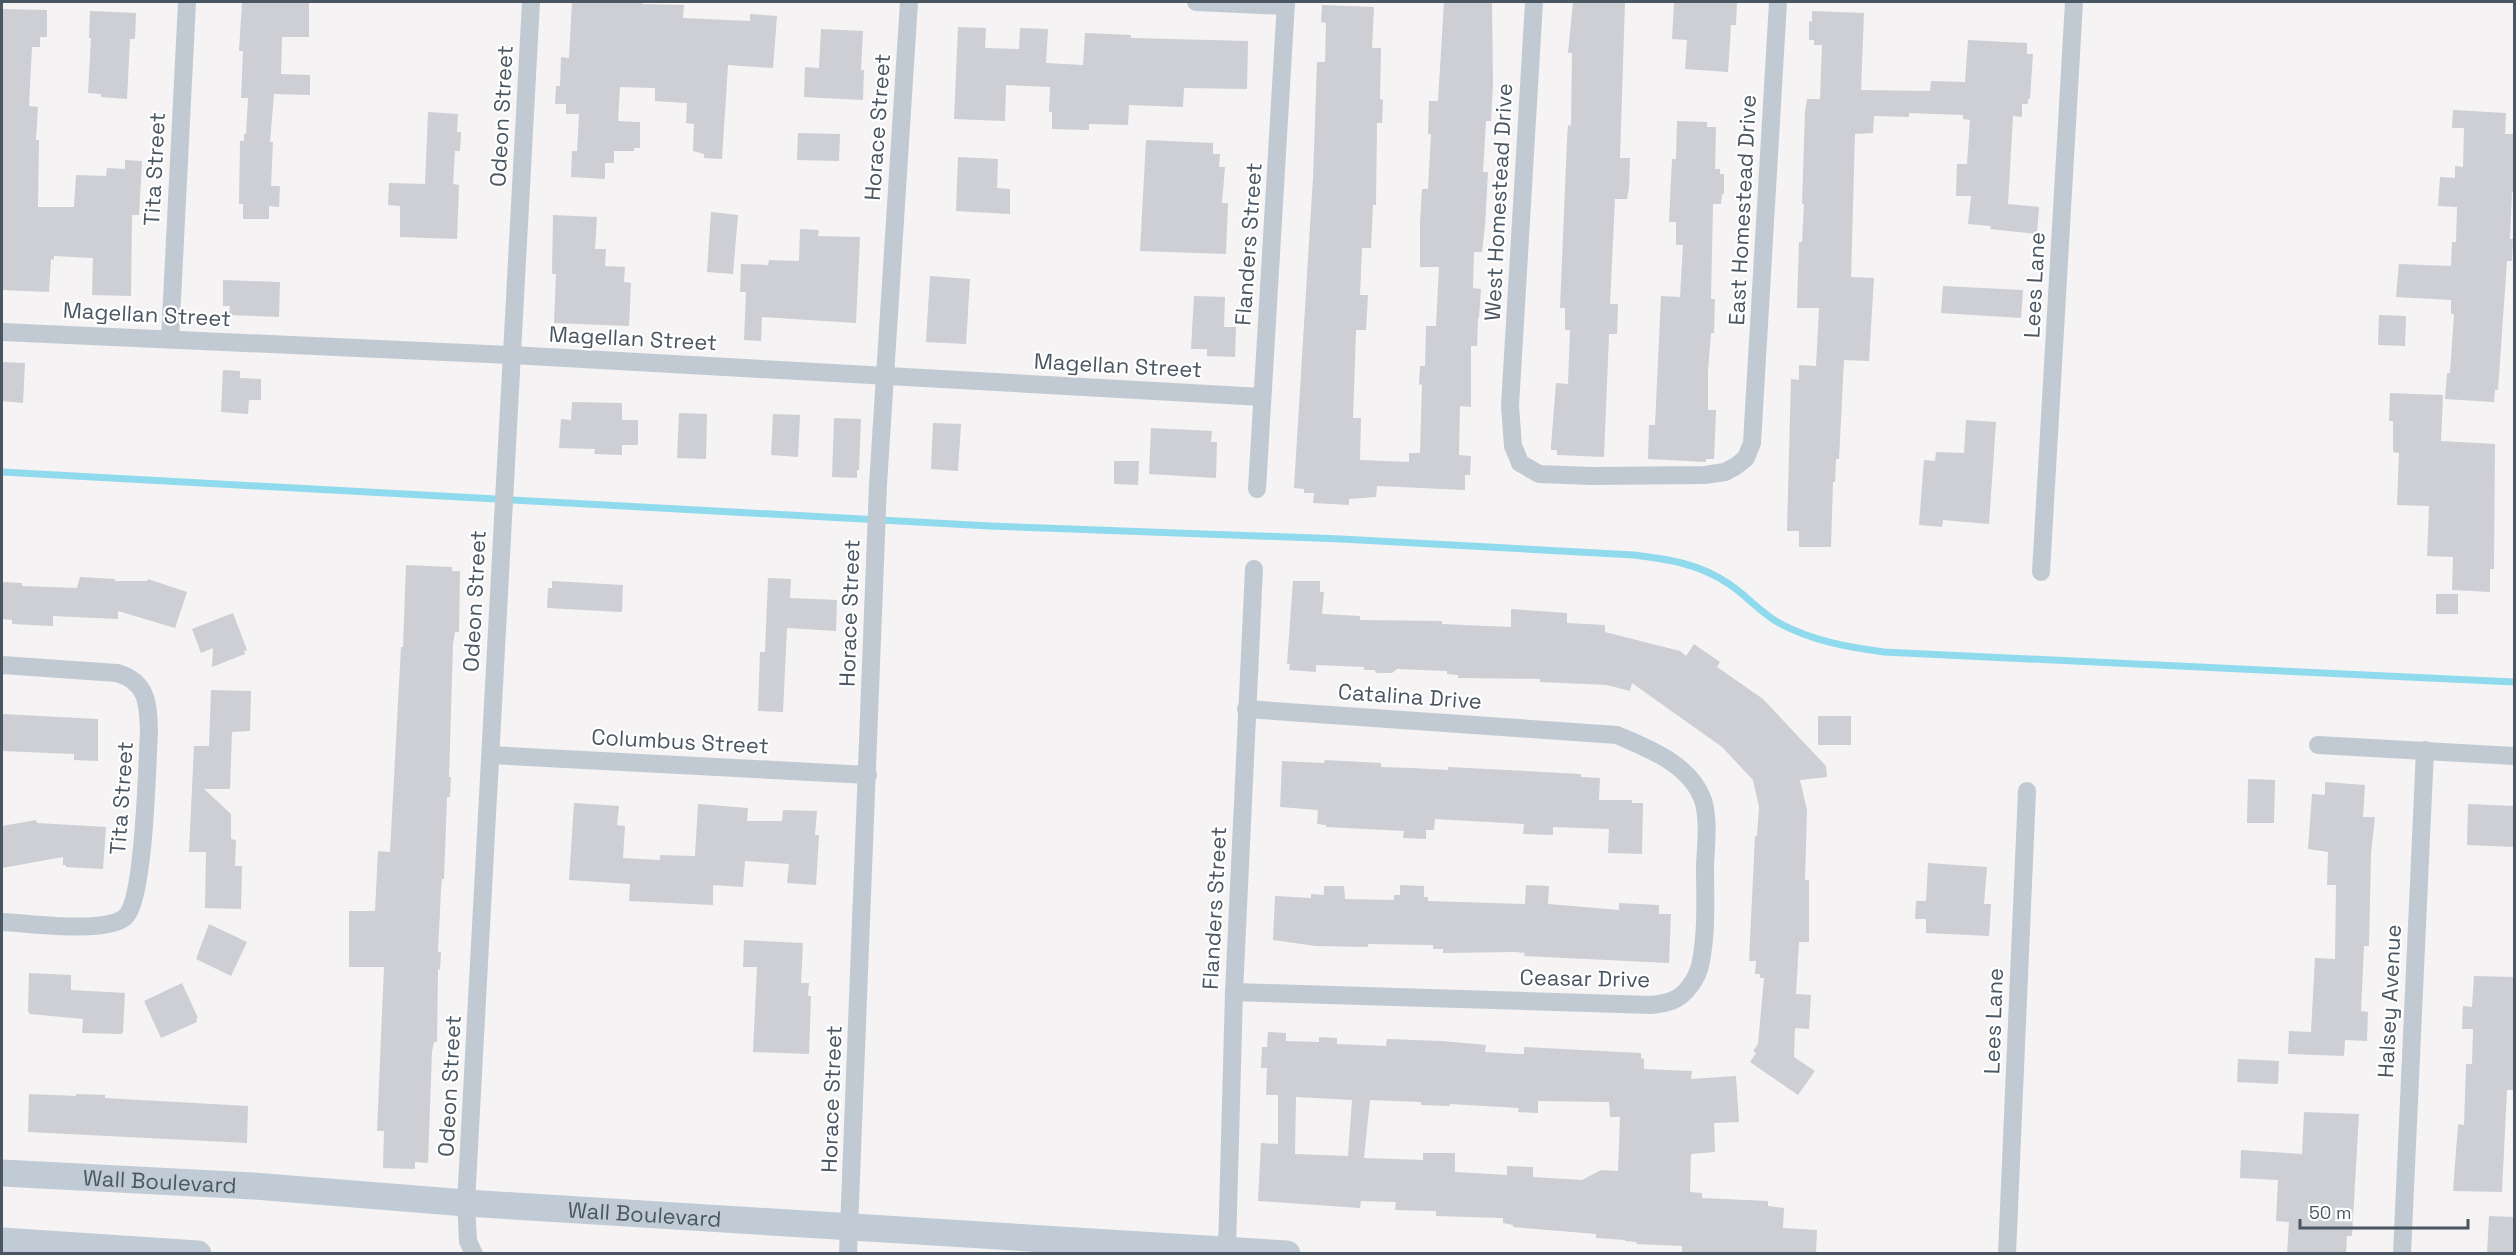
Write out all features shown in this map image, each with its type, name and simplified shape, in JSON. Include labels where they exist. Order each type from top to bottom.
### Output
[{"type":"street","name":"Tita Street","points":[[170,339],[187,2]]},
{"type":"street","name":"Odeon Street","points":[[474,1254],[468,1241],[466,1203],[531,2]]},
{"type":"street","name":"Horace Street","points":[[848,1254],[878,485],[909,2]]},
{"type":"street","points":[[1196,2],[1286,4]]},
{"type":"street","name":"West Homestead Drive","points":[[1534,2],[1510,406],[1512,439],[1520,463],[1539,474],[1705,476],[1725,472],[1746,458],[1752,443],[1755,422]]},
{"type":"street","name":"East Homestead Drive","points":[[1755,422],[1778,2]]},
{"type":"street","name":"Lees Lane","points":[[2041,572],[2074,2]]},
{"type":"street","name":"Flanders Street","points":[[1257,489],[1286,4]]},
{"type":"street","name":"Magellan Street","points":[[2,332],[512,355],[1262,397]]},
{"type":"street","name":"Flanders Street","points":[[1227,1249],[1234,992],[1254,569]]},
{"type":"street","name":"Tita Street","points":[[2,665],[117,673],[137,681],[148,709],[149,732],[139,877],[132,907],[124,918],[109,924],[90,926],[2,922]]},
{"type":"street","name":"Catalina Drive","points":[[1246,709],[1570,730]]},
{"type":"street","name":"Ceasar Drive","points":[[1234,992],[1651,1005],[1675,1002],[1691,986],[1701,964],[1704,940],[1706,823],[1703,800],[1692,782],[1678,767],[1655,752],[1617,735],[1570,730]]},
{"type":"street","points":[[2318,745],[2514,756]]},
{"type":"street","name":"Halsey Avenue","points":[[2402,1254],[2425,750]]},
{"type":"street","name":"Columbus Street","points":[[491,755],[868,775]]},
{"type":"street","name":"Lees Lane","points":[[2007,1254],[2027,791]]},
{"type":"street","name":"Wall Boulevard","points":[[2,1173],[253,1186],[466,1203],[1287,1254]]},
{"type":"street","points":[[2,1241],[198,1254]]},
{"type":"building","points":[[242,2],[309,2],[309,37],[282,37],[281,74],[310,75],[310,95],[274,94],[270,142],[273,142],[271,186],[280,186],[279,207],[269,206],[269,219],[243,219],[243,204],[239,204],[240,141],[244,141],[244,134],[246,134],[248,98],[241,98],[243,51],[239,51]]},
{"type":"building","points":[[572,2],[642,2],[642,4],[684,5],[683,18],[750,21],[750,14],[777,16],[773,68],[728,65],[722,159],[704,158],[704,154],[693,151],[694,124],[686,123],[687,103],[655,101],[655,88],[620,87],[618,121],[640,122],[640,148],[634,148],[634,151],[614,151],[614,163],[605,163],[605,179],[571,177],[572,151],[577,151],[579,114],[566,114],[566,104],[555,104],[556,86],[560,86],[561,57],[569,58]]},
{"type":"building","points":[[1444,2],[1492,2],[1491,121],[1486,121],[1483,172],[1488,172],[1485,225],[1482,252],[1474,252],[1473,288],[1481,289],[1477,346],[1471,346],[1471,407],[1460,406],[1459,455],[1471,456],[1470,475],[1465,475],[1465,490],[1377,486],[1376,497],[1349,499],[1349,505],[1313,503],[1314,493],[1304,493],[1304,489],[1294,488],[1313,177],[1317,62],[1325,62],[1326,23],[1321,22],[1322,5],[1374,7],[1372,48],[1381,48],[1382,123],[1377,123],[1376,205],[1373,205],[1371,248],[1362,248],[1360,295],[1368,295],[1366,330],[1356,330],[1353,418],[1361,418],[1360,460],[1409,462],[1409,453],[1420,453],[1422,385],[1419,384],[1420,366],[1425,366],[1426,326],[1436,326],[1439,267],[1420,267],[1420,222],[1422,189],[1428,189],[1431,134],[1428,134],[1429,101],[1438,101]]},
{"type":"building","points":[[1573,2],[1625,2],[1620,158],[1630,158],[1629,188],[1627,199],[1615,199],[1610,304],[1618,304],[1617,334],[1609,334],[1604,457],[1557,455],[1557,450],[1551,450],[1556,383],[1568,384],[1570,330],[1565,330],[1565,308],[1560,308],[1568,125],[1571,126],[1572,53],[1568,53]]},
{"type":"building","points":[[1674,2],[1737,2],[1736,25],[1731,25],[1728,72],[1685,69],[1687,40],[1672,39]]},
{"type":"building","points":[[2,9],[47,10],[47,37],[40,37],[40,47],[32,47],[29,106],[38,107],[36,140],[39,140],[38,207],[74,207],[76,175],[106,176],[107,168],[125,169],[125,160],[142,161],[139,215],[132,215],[131,296],[92,295],[93,258],[54,256],[54,260],[51,259],[49,292],[2,290]]},
{"type":"building","points":[[90,11],[136,13],[135,39],[130,39],[127,99],[101,97],[101,94],[88,93]]},
{"type":"building","points":[[1812,11],[1864,13],[1861,90],[1930,91],[1931,81],[1965,82],[1968,40],[2027,43],[2027,54],[2033,54],[2030,99],[2028,99],[2028,104],[2022,104],[2022,117],[2013,116],[2008,204],[2039,207],[2037,234],[1968,224],[1971,196],[1956,196],[1957,164],[1967,164],[1970,120],[1963,119],[1963,115],[1909,113],[1909,117],[1874,116],[1873,133],[1855,134],[1851,277],[1874,278],[1869,361],[1844,360],[1839,459],[1836,459],[1835,482],[1833,482],[1831,547],[1799,547],[1799,531],[1787,531],[1791,379],[1799,380],[1799,365],[1816,366],[1819,308],[1797,308],[1799,242],[1802,242],[1804,204],[1802,204],[1805,112],[1807,99],[1820,99],[1822,45],[1814,45],[1814,40],[1809,40],[1809,21],[1812,22]]},
{"type":"building","points":[[958,27],[986,28],[985,48],[1019,49],[1020,28],[1048,29],[1046,63],[1083,65],[1085,33],[1131,35],[1131,38],[1248,41],[1247,89],[1184,88],[1183,107],[1129,105],[1128,125],[1089,124],[1089,130],[1052,129],[1052,112],[1049,112],[1050,87],[1006,85],[1005,121],[954,119]]},
{"type":"building","points":[[821,29],[863,31],[861,70],[864,70],[863,100],[804,97],[805,67],[819,68]]},
{"type":"building","points":[[2453,110],[2506,113],[2505,134],[2514,134],[2514,192],[2512,192],[2510,239],[2513,239],[2512,261],[2507,261],[2498,390],[2495,390],[2494,402],[2445,399],[2447,373],[2450,373],[2454,314],[2451,314],[2451,300],[2396,297],[2399,264],[2451,266],[2452,242],[2456,242],[2457,207],[2438,206],[2440,177],[2455,178],[2455,166],[2463,167],[2464,128],[2452,128]]},
{"type":"building","points":[[428,112],[458,114],[457,132],[461,132],[460,151],[455,151],[453,184],[459,185],[457,239],[400,237],[400,206],[388,205],[389,183],[425,184]]},
{"type":"building","points":[[1677,121],[1707,122],[1707,127],[1716,127],[1715,169],[1720,169],[1720,174],[1724,174],[1724,194],[1722,194],[1721,204],[1713,204],[1711,299],[1715,299],[1714,333],[1711,333],[1708,371],[1708,410],[1716,410],[1714,459],[1706,459],[1706,462],[1648,459],[1649,425],[1655,425],[1661,296],[1680,297],[1683,245],[1676,245],[1676,222],[1669,222],[1672,159],[1676,159]]},
{"type":"building","points":[[798,133],[840,134],[839,161],[797,160]]},
{"type":"building","points":[[1146,140],[1213,143],[1213,154],[1220,154],[1219,167],[1225,167],[1222,203],[1228,203],[1226,254],[1140,251]]},
{"type":"building","points":[[958,157],[998,159],[997,188],[1010,189],[1010,214],[956,211]]},
{"type":"building","points":[[711,212],[738,215],[733,274],[707,272]]},
{"type":"building","points":[[553,215],[597,217],[595,249],[606,249],[605,266],[625,267],[624,282],[631,283],[629,326],[554,323],[556,274],[552,274]]},
{"type":"building","points":[[800,229],[819,230],[818,236],[860,237],[856,323],[762,317],[761,341],[744,340],[746,292],[740,292],[741,264],[768,265],[769,260],[799,261]]},
{"type":"building","points":[[930,276],[970,279],[966,344],[926,342]]},
{"type":"building","points":[[223,280],[280,282],[279,317],[229,315],[230,306],[223,306]]},
{"type":"building","points":[[1943,286],[2023,290],[2021,318],[1941,313]]},
{"type":"building","points":[[1194,296],[1225,297],[1224,327],[1236,327],[1235,357],[1207,356],[1207,349],[1191,349]]},
{"type":"building","points":[[2379,315],[2406,316],[2405,346],[2378,345]]},
{"type":"building","points":[[2,362],[25,363],[23,403],[2,401]]},
{"type":"building","points":[[223,370],[240,371],[240,378],[261,379],[261,400],[249,400],[248,414],[221,412]]},
{"type":"building","points":[[2390,393],[2443,395],[2441,441],[2495,444],[2494,569],[2490,569],[2490,592],[2452,590],[2453,557],[2427,556],[2429,506],[2397,505],[2399,453],[2393,452],[2393,421],[2389,421]]},
{"type":"building","points":[[572,402],[622,403],[622,420],[638,420],[638,445],[622,445],[622,455],[594,454],[595,449],[559,448],[561,419],[571,420]]},
{"type":"building","points":[[679,413],[707,414],[706,459],[677,458]]},
{"type":"building","points":[[773,414],[800,415],[798,457],[771,455]]},
{"type":"building","points":[[834,418],[861,419],[857,478],[832,477]]},
{"type":"building","points":[[1966,420],[1996,422],[1989,524],[1943,520],[1942,527],[1919,525],[1924,460],[1935,461],[1936,452],[1964,453]]},
{"type":"building","points":[[933,423],[961,424],[958,471],[931,469]]},
{"type":"building","points":[[1151,428],[1212,431],[1211,442],[1217,442],[1216,478],[1149,474]]},
{"type":"building","points":[[1114,461],[1139,461],[1138,485],[1114,484]]},
{"type":"building","points":[[406,565],[452,567],[452,571],[460,571],[459,632],[455,632],[453,644],[449,777],[451,777],[450,797],[447,797],[444,879],[442,879],[441,890],[437,1042],[434,1042],[432,1052],[428,1163],[415,1162],[415,1169],[383,1168],[384,1131],[377,1131],[384,967],[349,967],[349,911],[375,911],[378,851],[390,852]]},
{"type":"building","points":[[80,577],[115,579],[115,581],[147,581],[148,579],[187,592],[175,628],[118,611],[118,619],[53,616],[53,626],[12,624],[12,620],[2,619],[2,582],[22,583],[22,586],[77,588]]},
{"type":"building","points":[[768,578],[791,579],[790,598],[837,600],[836,631],[787,628],[783,712],[758,711],[760,652],[765,652]]},
{"type":"building","points":[[552,581],[623,585],[622,612],[547,608],[548,588],[552,588]]},
{"type":"building","points":[[1293,581],[1320,581],[1320,592],[1324,592],[1322,614],[1360,616],[1360,620],[1442,621],[1442,624],[1511,627],[1511,609],[1567,613],[1567,623],[1605,625],[1605,632],[1680,651],[1686,656],[1694,644],[1720,662],[1717,667],[1763,699],[1826,766],[1827,777],[1800,780],[1807,810],[1805,880],[1809,880],[1809,942],[1799,942],[1796,994],[1811,995],[1809,1029],[1795,1028],[1794,1057],[1815,1071],[1798,1095],[1750,1062],[1756,1053],[1753,1051],[1758,1044],[1764,978],[1760,978],[1760,974],[1755,974],[1756,961],[1749,961],[1755,836],[1757,836],[1759,807],[1753,780],[1722,747],[1632,683],[1630,691],[1607,685],[1540,682],[1540,679],[1458,678],[1458,675],[1447,674],[1447,671],[1397,669],[1392,673],[1377,673],[1374,670],[1364,670],[1364,667],[1316,665],[1316,672],[1289,670],[1290,664],[1287,664]]},
{"type":"building","points":[[2436,594],[2458,594],[2458,614],[2436,614]]},
{"type":"building","points":[[233,613],[247,650],[244,651],[245,654],[212,667],[213,648],[201,653],[192,629]]},
{"type":"building","points":[[211,690],[251,691],[250,731],[232,732],[230,789],[204,789],[231,814],[231,839],[236,840],[235,866],[242,866],[241,909],[205,908],[206,852],[189,852],[194,746],[209,746]]},
{"type":"building","points":[[2,714],[98,719],[98,761],[74,760],[74,754],[2,751]]},
{"type":"building","points":[[1818,716],[1851,716],[1851,745],[1818,745]]},
{"type":"building","points":[[1325,760],[1381,763],[1381,767],[1448,770],[1448,767],[1581,774],[1581,777],[1600,778],[1599,800],[1632,800],[1632,803],[1643,803],[1642,854],[1608,853],[1609,829],[1553,827],[1553,835],[1523,834],[1524,824],[1435,819],[1434,830],[1426,830],[1426,839],[1403,838],[1404,831],[1326,827],[1326,825],[1317,824],[1318,810],[1280,807],[1282,761],[1324,763]]},
{"type":"building","points":[[2248,779],[2275,780],[2274,823],[2247,823]]},
{"type":"building","points":[[2325,782],[2365,785],[2363,817],[2375,817],[2371,853],[2369,946],[2364,946],[2361,1011],[2368,1012],[2367,1041],[2345,1040],[2344,1056],[2288,1054],[2289,1031],[2311,1032],[2315,958],[2335,959],[2336,885],[2327,885],[2328,852],[2308,849],[2312,794],[2325,795]]},
{"type":"building","points":[[574,803],[619,806],[617,825],[625,826],[623,858],[660,860],[660,855],[695,856],[698,804],[748,808],[747,821],[782,821],[783,810],[817,811],[815,835],[819,835],[816,885],[787,883],[789,864],[745,861],[743,887],[713,885],[713,905],[629,901],[630,884],[569,880]]},
{"type":"building","points":[[2468,804],[2514,806],[2514,847],[2467,845]]},
{"type":"building","points":[[36,820],[37,823],[106,827],[103,869],[66,867],[63,865],[63,857],[2,868],[2,826]]},
{"type":"building","points":[[1928,863],[1987,867],[1984,904],[1991,904],[1989,936],[1926,933],[1926,919],[1915,919],[1916,901],[1926,901]]},
{"type":"building","points":[[1400,885],[1424,886],[1424,897],[1428,897],[1428,901],[1525,904],[1526,885],[1549,886],[1548,904],[1619,910],[1619,903],[1659,905],[1659,914],[1671,914],[1669,963],[1524,956],[1525,953],[1515,952],[1443,953],[1443,949],[1433,949],[1433,945],[1316,946],[1273,940],[1275,896],[1311,898],[1311,894],[1324,895],[1324,886],[1344,886],[1345,899],[1394,900],[1394,895],[1400,895]]},
{"type":"building","points":[[209,924],[247,942],[231,976],[196,959]]},
{"type":"building","points":[[744,940],[803,943],[801,983],[809,983],[808,996],[811,996],[809,1054],[753,1052],[757,967],[743,967]]},
{"type":"building","points":[[29,973],[71,975],[71,990],[125,993],[123,1032],[121,1034],[82,1033],[83,1019],[30,1014],[28,1011]]},
{"type":"building","points":[[2474,976],[2514,977],[2514,1090],[2507,1090],[2502,1192],[2453,1191],[2458,1124],[2464,1125],[2466,1064],[2472,1064],[2473,1029],[2462,1029],[2463,1006],[2472,1007]]},
{"type":"building","points":[[182,983],[198,1018],[197,1022],[161,1038],[144,1001]]},
{"type":"building","points":[[1268,1032],[1286,1033],[1286,1041],[1319,1042],[1319,1037],[1337,1038],[1337,1044],[1386,1046],[1387,1039],[1486,1045],[1485,1052],[1519,1054],[1524,1054],[1524,1047],[1641,1053],[1641,1058],[1644,1059],[1644,1069],[1692,1071],[1691,1079],[1736,1076],[1739,1122],[1714,1123],[1715,1152],[1691,1154],[1690,1192],[1702,1193],[1702,1198],[1768,1201],[1768,1206],[1784,1208],[1783,1228],[1817,1230],[1816,1254],[1682,1254],[1682,1246],[1636,1244],[1637,1242],[1625,1240],[1596,1238],[1596,1234],[1513,1227],[1513,1225],[1503,1223],[1503,1218],[1436,1216],[1436,1211],[1395,1210],[1396,1202],[1361,1201],[1360,1208],[1258,1201],[1261,1143],[1278,1144],[1278,1095],[1266,1095],[1267,1068],[1261,1068],[1262,1047],[1267,1047]],"holes":[[[1296,1097],[1352,1100],[1348,1156],[1295,1154]],[[1370,1100],[1421,1102],[1421,1105],[1450,1106],[1450,1104],[1519,1108],[1518,1112],[1538,1113],[1538,1101],[1609,1102],[1610,1117],[1620,1117],[1618,1171],[1601,1170],[1582,1180],[1533,1177],[1533,1167],[1507,1166],[1507,1175],[1455,1172],[1455,1153],[1423,1153],[1423,1160],[1364,1158]]]},
{"type":"building","points":[[2238,1059],[2279,1061],[2278,1084],[2237,1082]]},
{"type":"building","points":[[29,1094],[105,1095],[105,1098],[248,1106],[247,1143],[28,1132]]},
{"type":"building","points":[[2304,1112],[2359,1114],[2352,1236],[2347,1236],[2346,1254],[2287,1254],[2289,1222],[2276,1221],[2278,1180],[2240,1178],[2241,1150],[2302,1154]]},
{"type":"building","points":[[2489,1216],[2514,1217],[2514,1254],[2487,1254]]},
{"type":"waterway","points":[[2,472],[990,526],[1341,539],[1634,555],[1695,567],[1718,577],[1735,588],[1779,623],[1830,642],[1870,650],[2514,682]]}]
